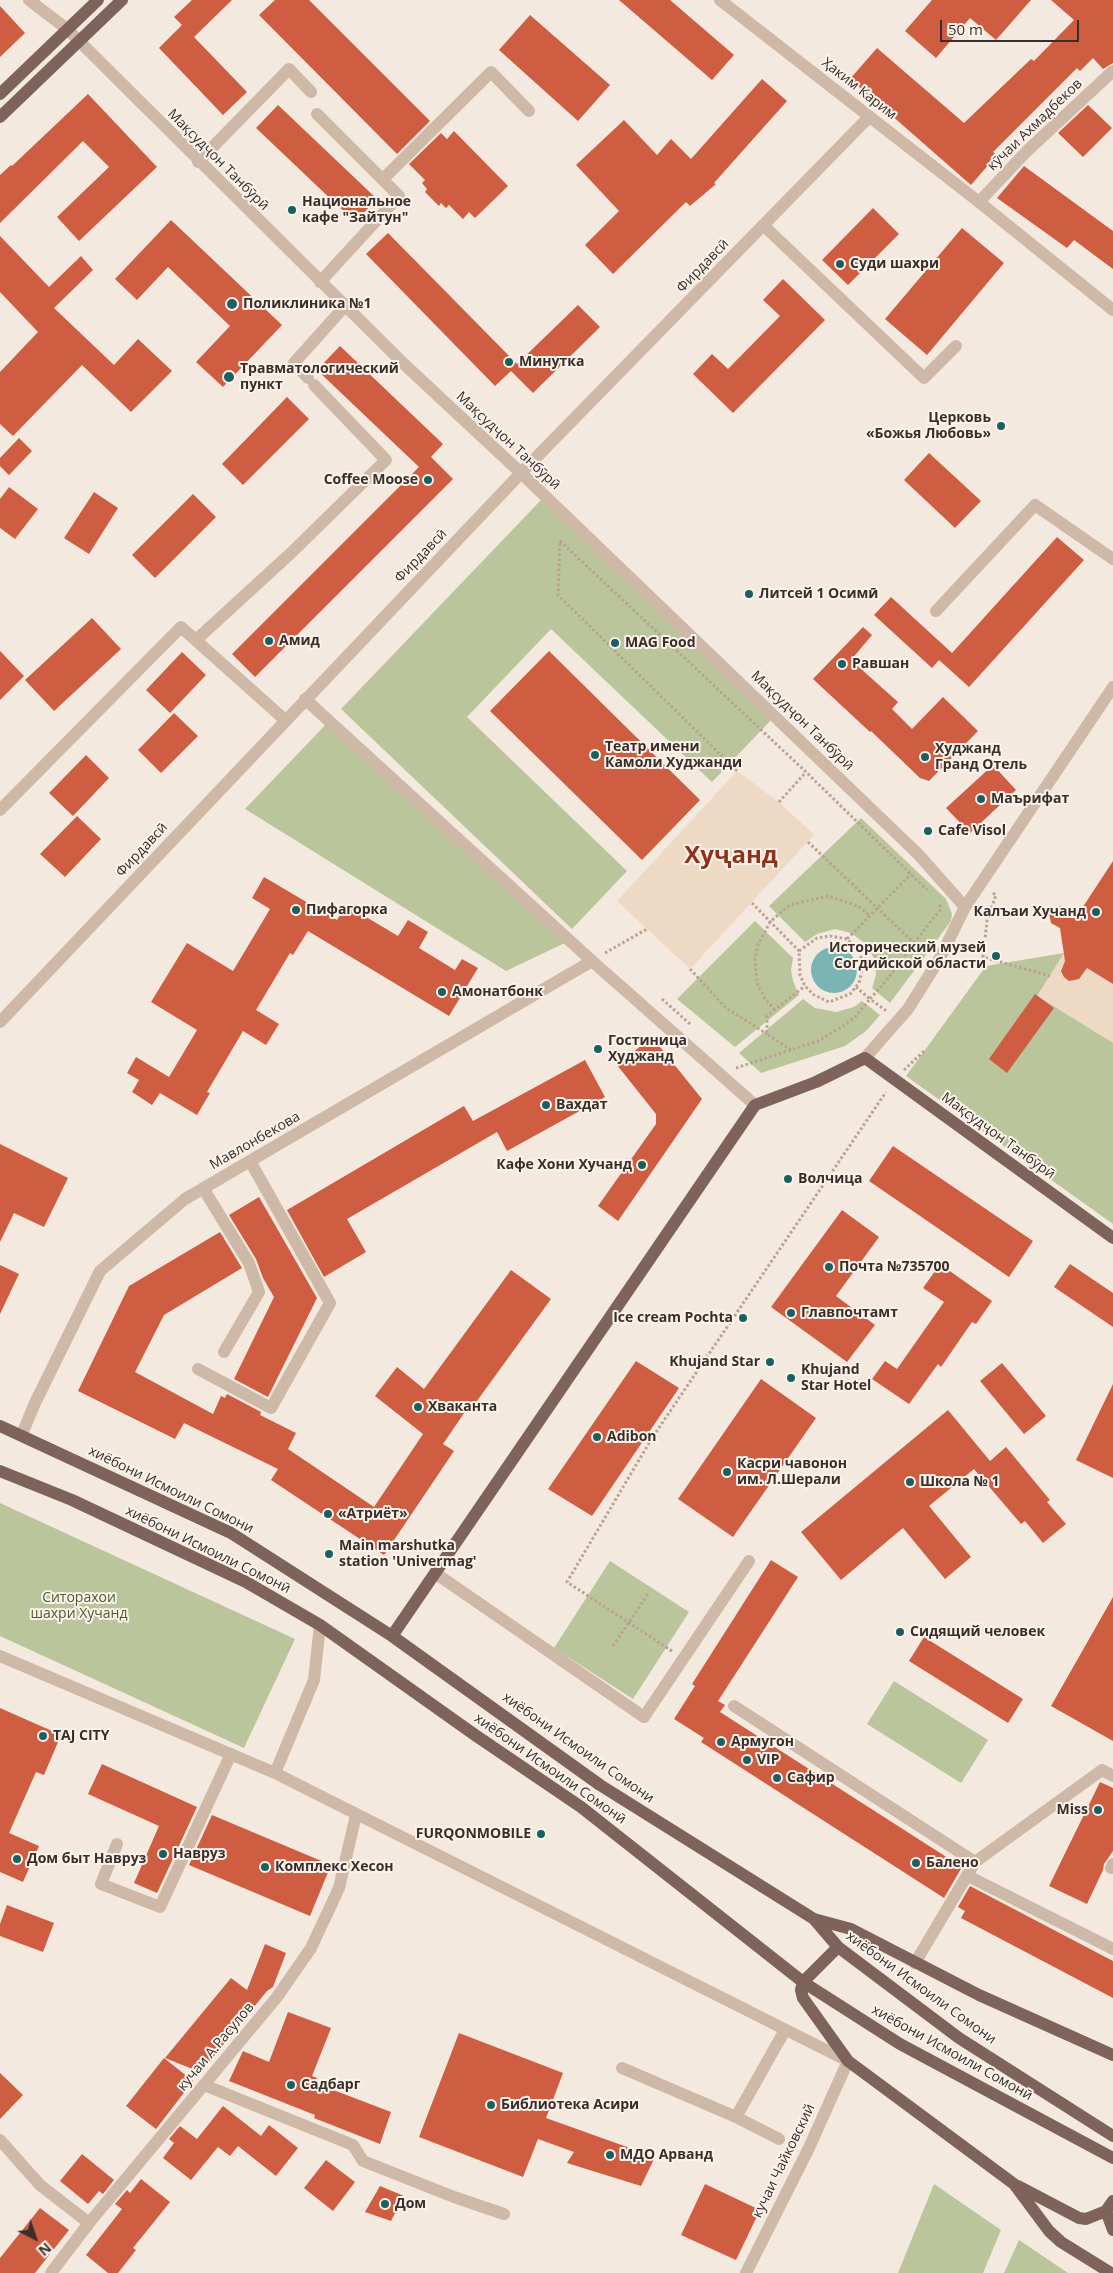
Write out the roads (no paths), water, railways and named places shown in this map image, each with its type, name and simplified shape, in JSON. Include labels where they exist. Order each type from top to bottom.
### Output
[{"type":"main road","points":[[0,94],[98,0]]},
{"type":"main road","points":[[0,117],[122,0]]},
{"type":"main road","points":[[392,1636],[755,1105],[816,1082],[865,1058]]},
{"type":"main road","name":"Мақсудҷон Танбӯрӣ","points":[[865,1058],[1113,1238]]},
{"type":"main road","name":"хиёбони Исмоили Сомони","points":[[0,1426],[22,1434],[231,1533],[392,1636],[600,1785],[814,1919],[838,1947],[959,2038],[1113,2136]]},
{"type":"main road","name":"хиёбони Исмоили Сомонӣ","points":[[0,1471],[72,1500],[246,1582],[320,1625],[475,1735],[581,1807],[803,1982],[900,2044],[1113,2158]]},
{"type":"main road","points":[[814,1919],[851,1929],[979,1995],[1113,2055]]},
{"type":"main road","points":[[838,1947],[803,1982],[801,1990],[803,1998],[848,2061],[1014,2184],[1079,2218],[1086,2219],[1110,2206],[1113,2230]]},
{"type":"main road","points":[[1014,2184],[1049,2231],[1061,2242],[1111,2273]]},
{"type":"street","name":"Мақсудҷон Танбӯрӣ","points":[[30,0],[67,29],[198,162],[405,365],[521,473],[918,854],[965,907]]},
{"type":"street","name":"Ҳаким Карим","points":[[720,0],[979,202],[1113,310]]},
{"type":"street","points":[[198,162],[289,70],[311,92]]},
{"type":"street","name":"кӯчаи Ахмадбеков","points":[[979,202],[1027,151],[1113,71]]},
{"type":"street","points":[[383,179],[491,72],[529,111]]},
{"type":"street","points":[[317,114],[399,196],[320,282]]},
{"type":"street","name":"Фирдавсӣ","points":[[0,1022],[521,473],[869,117]]},
{"type":"street","points":[[763,225],[924,378],[956,346]]},
{"type":"street","points":[[196,640],[291,553],[386,460],[294,363],[345,306]]},
{"type":"street","points":[[936,611],[1035,505],[1113,559]]},
{"type":"street","points":[[0,810],[181,627],[286,720]]},
{"type":"street","points":[[865,1058],[908,1009],[940,958],[965,907],[1113,687]]},
{"type":"street","points":[[305,699],[592,961],[755,1105]]},
{"type":"street","name":"Мавлонбекова","points":[[22,1434],[35,1403],[100,1271],[185,1199],[592,961]]},
{"type":"street","points":[[198,1369],[271,1408],[330,1303],[250,1161]]},
{"type":"street","points":[[203,1188],[250,1263],[260,1292],[224,1352]]},
{"type":"street","points":[[435,1573],[644,1716],[749,1562]]},
{"type":"street","points":[[276,1773],[314,1680],[320,1625]]},
{"type":"street","points":[[0,1656],[276,1773],[356,1815],[848,2061]]},
{"type":"street","points":[[734,1706],[975,1862]]},
{"type":"street","points":[[118,1844],[101,1884],[160,1908],[231,1754]]},
{"type":"street","points":[[915,1963],[975,1862],[1108,1773]]},
{"type":"street","name":"кучаи А.Расулов","points":[[51,2273],[89,2223],[277,1997],[311,1948],[339,1888],[356,1815]]},
{"type":"street","points":[[968,1876],[1113,1949]]},
{"type":"street","points":[[736,2117],[785,2030]]},
{"type":"street","name":"кучаи Чайковский","points":[[746,2273],[808,2150],[848,2061]]},
{"type":"street","points":[[622,2068],[736,2117],[779,2139]]},
{"type":"street","points":[[204,2084],[353,2145],[363,2161],[454,2197],[504,2214]]},
{"type":"street","points":[[0,2140],[40,2185],[89,2223]]},
{"type":"water","points":[[829,947],[839,947],[853,957],[857,970],[853,983],[847,989],[839,993],[829,993],[815,983],[811,975],[811,965],[821,951]]},
{"type":"place","name":"Национальное кафе \"Зайтун\"","points":[[292,210]]},
{"type":"place","name":"Суди шахри","points":[[840,264]]},
{"type":"place","name":"Поликлиника №1","points":[[232,304]]},
{"type":"place","name":"Минутка","points":[[509,362]]},
{"type":"place","name":"Травматологический пункт","points":[[229,377]]},
{"type":"place","name":"Церковь «Божья Любовь»","points":[[1001,426]]},
{"type":"place","name":"Coffee Moose","points":[[428,480]]},
{"type":"place","name":"Литсей 1 Осимӣ","points":[[749,594]]},
{"type":"place","name":"Амид","points":[[269,641]]},
{"type":"place","name":"MAG Food","points":[[615,643]]},
{"type":"place","name":"Равшан","points":[[842,664]]},
{"type":"place","name":"Театр имени Камоли Худжанди","points":[[595,755]]},
{"type":"place","name":"Худжанд Гранд Отель","points":[[925,757]]},
{"type":"place","name":"Маърифат","points":[[981,799]]},
{"type":"place","name":"Cafe Visol","points":[[928,831]]},
{"type":"place","name":"Пифагорка","points":[[296,910]]},
{"type":"place","name":"Калъаи Хучанд","points":[[1096,912]]},
{"type":"place","name":"Исторический музей Согдийской области","points":[[996,956]]},
{"type":"place","name":"Амонатбонк","points":[[442,992]]},
{"type":"place","name":"Гостиница Худжанд","points":[[598,1049]]},
{"type":"place","name":"Вахдат","points":[[546,1105]]},
{"type":"place","name":"Кафе Хони Хучанд","points":[[642,1165]]},
{"type":"place","name":"Волчица","points":[[788,1179]]},
{"type":"place","name":"Почта №735700","points":[[829,1267]]},
{"type":"place","name":"Главпочтамт","points":[[791,1313]]},
{"type":"place","name":"Ice cream Pochta","points":[[743,1318]]},
{"type":"place","name":"Khujand Star","points":[[770,1362]]},
{"type":"place","name":"Khujand Star Hotel","points":[[791,1378]]},
{"type":"place","name":"Хваканта","points":[[418,1407]]},
{"type":"place","name":"Adibon","points":[[597,1437]]},
{"type":"place","name":"Касри чавонон им. Л.Шерали","points":[[727,1472]]},
{"type":"place","name":"Школа № 1","points":[[910,1482]]},
{"type":"place","name":"«Атриёт»","points":[[328,1514]]},
{"type":"place","name":"Main marshutka station 'Univermag'","points":[[329,1554]]},
{"type":"place","name":"Сидящий человек","points":[[900,1632]]},
{"type":"place","name":"TAJ CITY","points":[[43,1736]]},
{"type":"place","name":"Армугон","points":[[721,1742]]},
{"type":"place","name":"VIP","points":[[747,1760]]},
{"type":"place","name":"Сафир","points":[[777,1778]]},
{"type":"place","name":"Miss","points":[[1098,1810]]},
{"type":"place","name":"FURQONMOBILE","points":[[541,1834]]},
{"type":"place","name":"Навруз","points":[[163,1854]]},
{"type":"place","name":"Дом быт Навруз","points":[[17,1859]]},
{"type":"place","name":"Балено","points":[[916,1863]]},
{"type":"place","name":"Комплекс Хесон","points":[[265,1867]]},
{"type":"place","name":"Садбарг","points":[[291,2085]]},
{"type":"place","name":"Библиотека Асири","points":[[491,2105]]},
{"type":"place","name":"МДО Арванд","points":[[610,2155]]},
{"type":"place","name":"Дом","points":[[385,2204]]},
{"type":"district","name":"Хуҷанд","points":[[731,856]]},
{"type":"park label","name":"Ситорахои шахри Хучанд","points":[[79,1606]]}]
